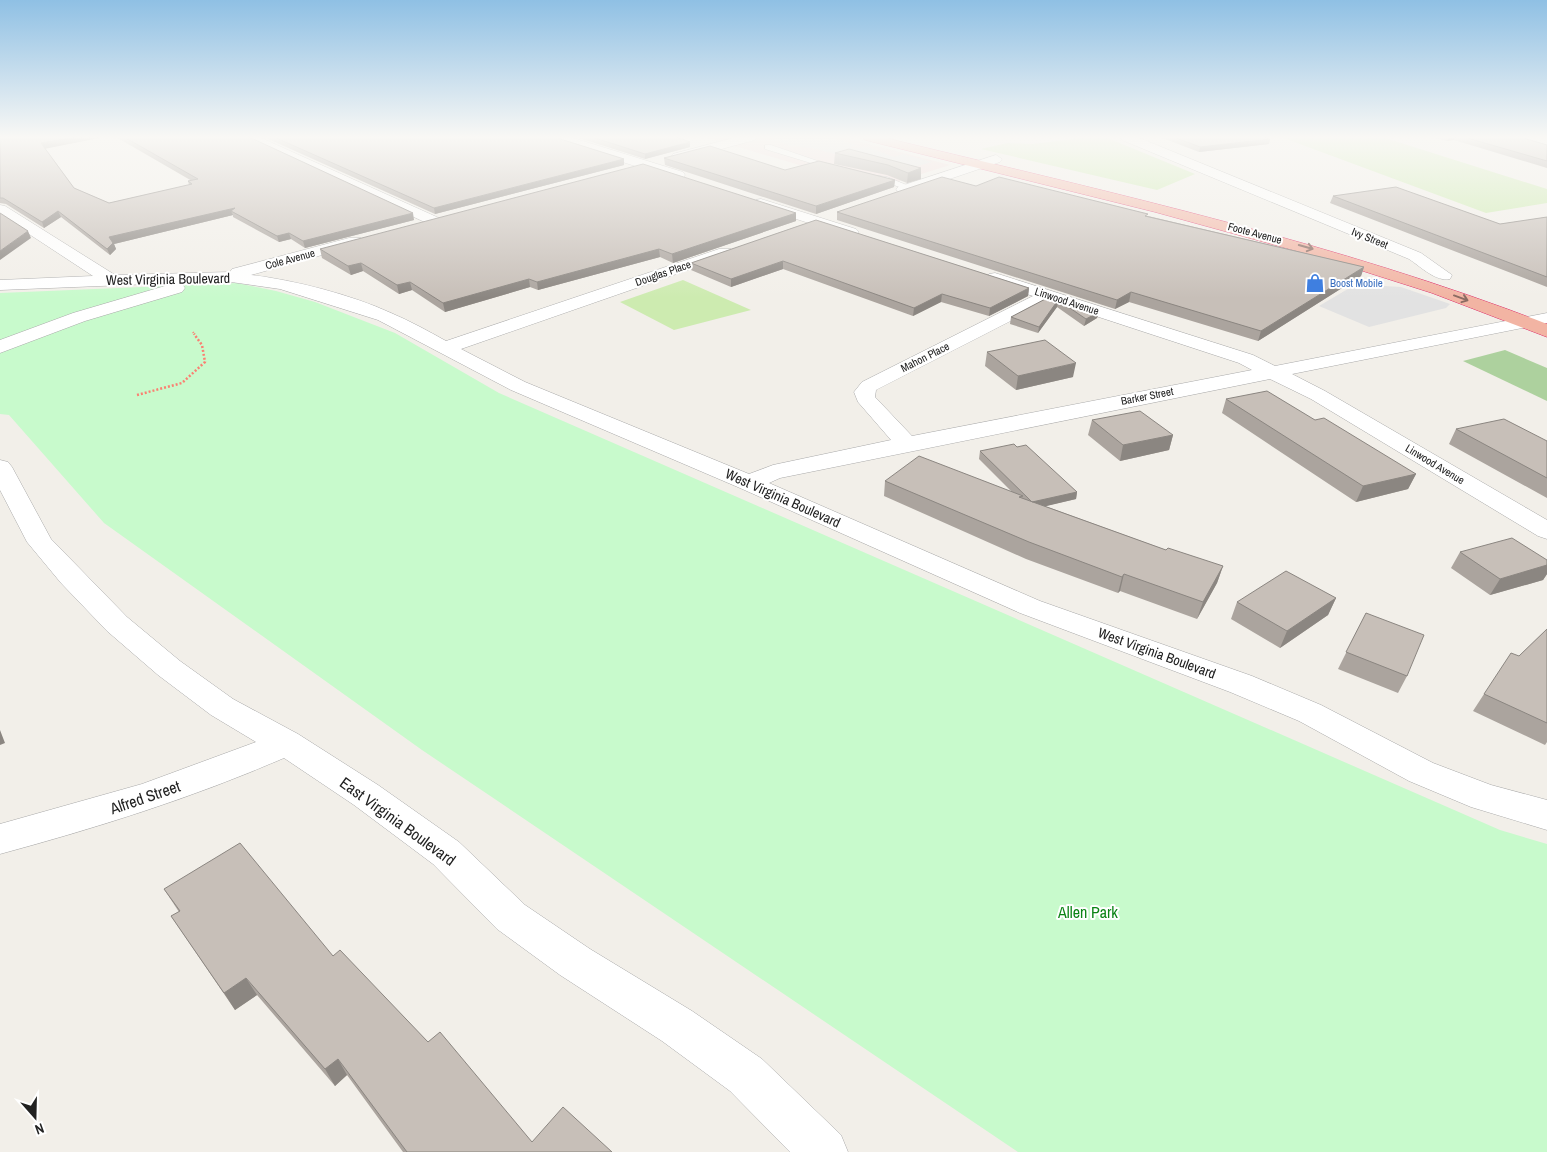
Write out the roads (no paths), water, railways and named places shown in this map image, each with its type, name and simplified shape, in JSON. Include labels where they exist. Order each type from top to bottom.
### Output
[{"type":"highway","name":"Foote Avenue","points":[[1086,191],[1317,250],[1408,279],[1539,315],[1547,331]]},
{"type":"highway","name":"Foote Avenue","points":[[1130,191],[1224,213],[1355,248],[1449,276]]},
{"type":"street","points":[[374,191],[440,219],[406,228]]},
{"type":"street","points":[[884,197],[902,191]]},
{"type":"street","name":"Ivy Street","points":[[1257,191],[1415,256],[1449,276]]},
{"type":"street","points":[[741,196],[870,237]]},
{"type":"street","points":[[0,209],[110,280],[123,291],[120,304]]},
{"type":"street","points":[[797,228],[841,212]]},
{"type":"street","name":"Cole Avenue","points":[[0,346],[120,304],[369,238]]},
{"type":"street","name":"Douglas Place","points":[[444,348],[740,247]]},
{"type":"street","name":"Linwood Avenue","points":[[983,274],[1223,350],[1273,371],[1318,395],[1547,531]]},
{"type":"street","name":"West Virginia Boulevard","points":[[0,285],[224,276],[282,284],[333,298],[384,316],[518,386],[749,483],[1030,607],[1241,684],[1310,713],[1430,775],[1484,797],[1547,815]]},
{"type":"street","name":"Mahon Place","points":[[907,444],[865,398],[864,392],[868,386],[1049,295]]},
{"type":"street","name":"Barker Street","points":[[749,483],[773,472],[1539,315]]},
{"type":"street","name":"East Virginia Boulevard","points":[[0,467],[40,542],[71,578],[117,624],[169,668],[222,706],[286,743],[366,795],[446,853],[511,917],[575,962],[677,1026],[746,1075],[824,1152]]},
{"type":"street","name":"Alfred Street","points":[[0,839],[67,822],[147,798],[235,765],[286,743]]},
{"type":"place","name":"Boost Mobile","points":[[1315,283]]},
{"type":"park label","name":"Allen Park","points":[[1088,912]]}]
